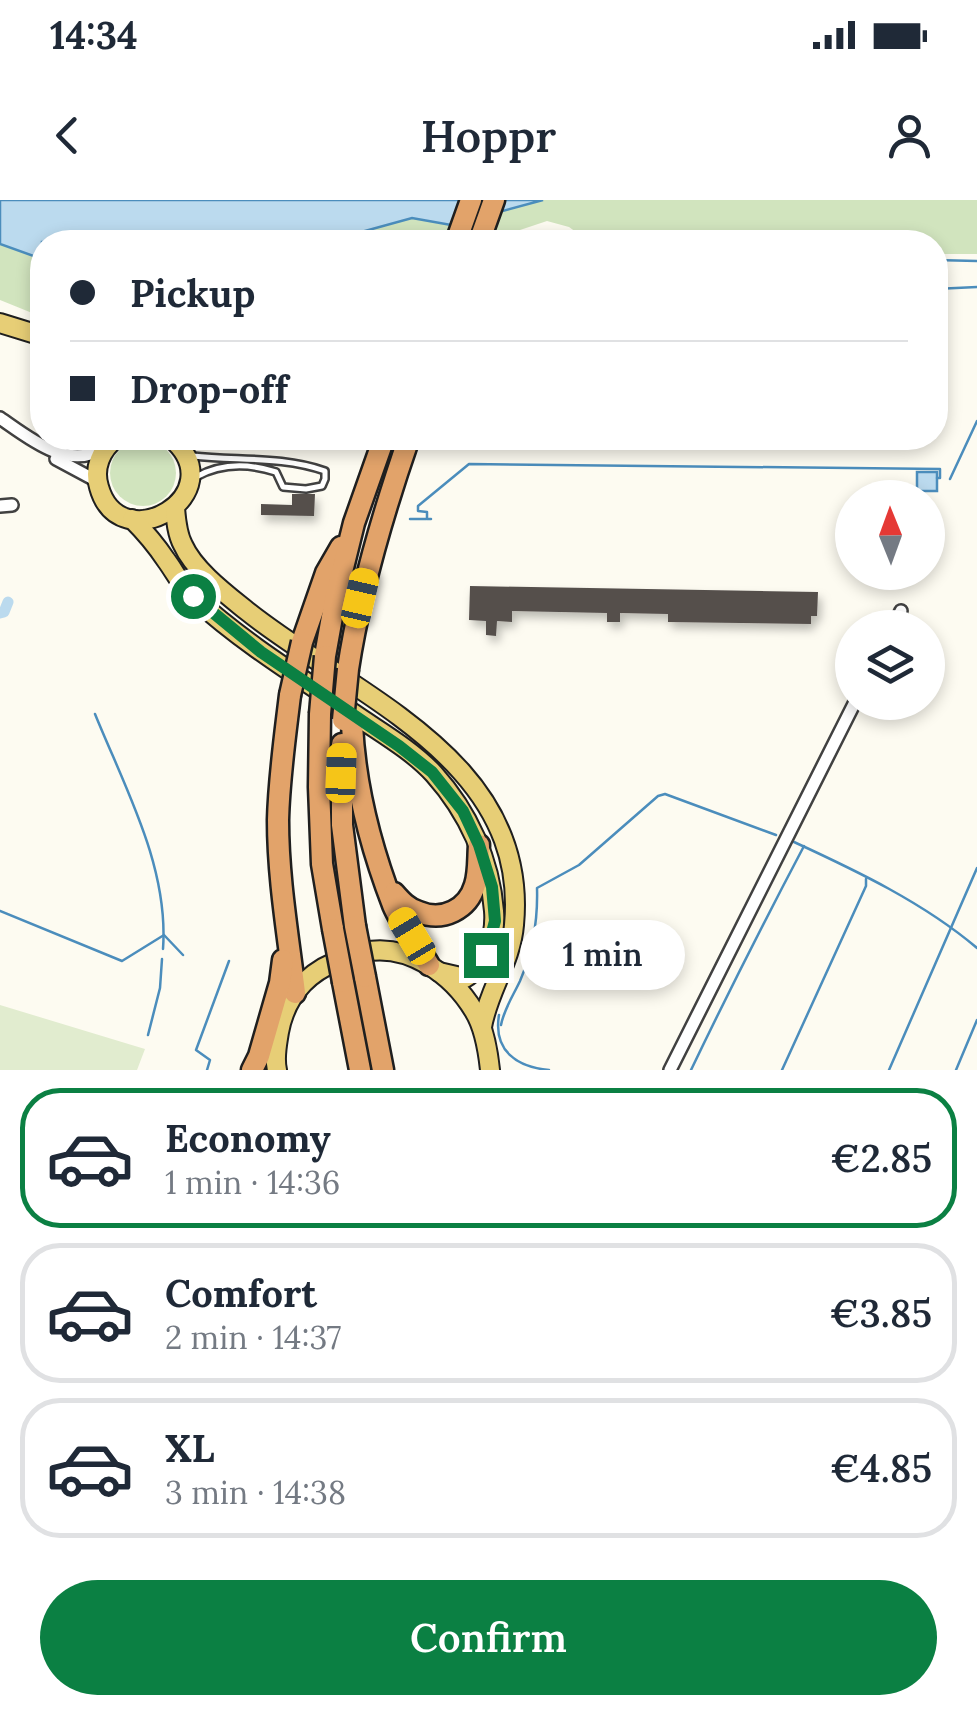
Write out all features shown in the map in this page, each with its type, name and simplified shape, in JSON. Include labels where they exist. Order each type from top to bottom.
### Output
[{"type":"highway","points":[[461,230],[472,200]]},
{"type":"highway","points":[[483,230],[494,200]]},
{"type":"highway","points":[[360,1070],[322,864],[320,714],[325,656],[336,600],[354,523],[380,450]]},
{"type":"highway","points":[[383,1070],[342,825],[355,622],[405,450]]},
{"type":"highway","points":[[294,992],[280,864],[280,770],[302,642],[326,573],[354,523]]},
{"type":"highway","points":[[347,722],[371,843],[394,908],[434,968]]},
{"type":"highway","points":[[388,888],[419,913],[441,915],[459,910],[476,884],[479,845]]},
{"type":"highway","points":[[252,1070],[280,983],[288,934]]},
{"type":"main road","points":[[0,323],[30,332]]},
{"type":"main road","points":[[106,450],[99,461],[97,480],[101,494],[119,514],[132,519],[158,518],[175,508],[184,496],[189,466],[180,450]]},
{"type":"main road","points":[[175,508],[183,546],[204,574],[269,629],[366,691],[432,741],[466,776],[489,810],[503,838],[510,866],[514,926],[506,962],[485,1008],[482,1027]]},
{"type":"main road","points":[[132,519],[193,596],[261,652],[432,772],[463,811],[492,887],[495,921],[480,967],[465,978],[394,952],[366,952],[321,968],[294,992],[282,1020],[277,1070]]},
{"type":"main road","points":[[434,968],[474,1010],[493,1067]]},
{"type":"street","points":[[0,418],[30,438]]},
{"type":"street","points":[[0,427],[30,445]]},
{"type":"street","points":[[39,450],[97,480]]},
{"type":"street","points":[[54,450],[82,458],[98,450]]},
{"type":"street","points":[[670,1070],[846,720]]},
{"type":"lane","points":[[185,450],[193,456],[264,458],[325,471],[322,486],[306,489],[283,487],[276,472],[249,466],[216,468],[189,481]]},
{"type":"green space","points":[[543,200],[977,200],[977,254],[948,254],[948,230],[573,230],[547,221],[520,230],[367,230],[413,217],[451,225]]},
{"type":"green space","points":[[0,244],[30,255],[30,312],[0,300]]},
{"type":"green space","points":[[120,450],[166,450],[173,460],[173,486],[156,503],[130,503],[113,486],[110,473]]},
{"type":"green space","points":[[0,1005],[145,1049],[137,1070],[0,1070]]},
{"type":"water","points":[[0,200],[543,200],[451,225],[412,218],[368,230],[30,230],[30,255],[0,244]]},
{"type":"water","points":[[917,472],[937,472],[937,480],[917,480]]},
{"type":"building","points":[[292,494],[315,494],[314,516],[261,515],[261,504],[292,505]]},
{"type":"building","points":[[470,586],[818,592],[817,616],[811,616],[811,624],[668,622],[668,614],[620,613],[620,622],[607,622],[607,613],[512,611],[512,622],[497,621],[496,636],[486,635],[486,621],[469,620]]},
{"type":"waterway","points":[[948,260],[977,261]]},
{"type":"waterway","points":[[948,288],[977,287]]},
{"type":"waterway","points":[[950,479],[977,421]]},
{"type":"waterway","points":[[431,519],[427,519],[427,512],[418,511],[418,506],[469,464],[940,469],[937,478]]},
{"type":"waterway","points":[[410,519],[426,519]]},
{"type":"waterway","points":[[0,613],[8,602]]},
{"type":"waterway","points":[[95,714],[152,858],[163,918],[163,949]]},
{"type":"waterway","points":[[501,1025],[525,970],[535,924],[537,888],[579,865],[658,796],[665,794],[776,835]]},
{"type":"waterway","points":[[794,842],[912,902],[977,948]]},
{"type":"waterway","points":[[691,1070],[804,846]]},
{"type":"waterway","points":[[889,1070],[977,868]]},
{"type":"waterway","points":[[782,1070],[866,879]]},
{"type":"waterway","points":[[0,911],[122,961],[164,935],[183,955]]},
{"type":"waterway","points":[[148,1035],[160,988],[162,959]]},
{"type":"waterway","points":[[207,1070],[210,1060],[196,1050],[229,961]]},
{"type":"waterway","points":[[499,1015],[500,1038],[510,1055],[527,1065],[549,1070]]},
{"type":"waterway","points":[[956,1070],[977,1020]]},
{"type":"route","points":[[193,596],[261,652],[432,772],[463,811],[492,887],[495,921],[486,955]]}]
